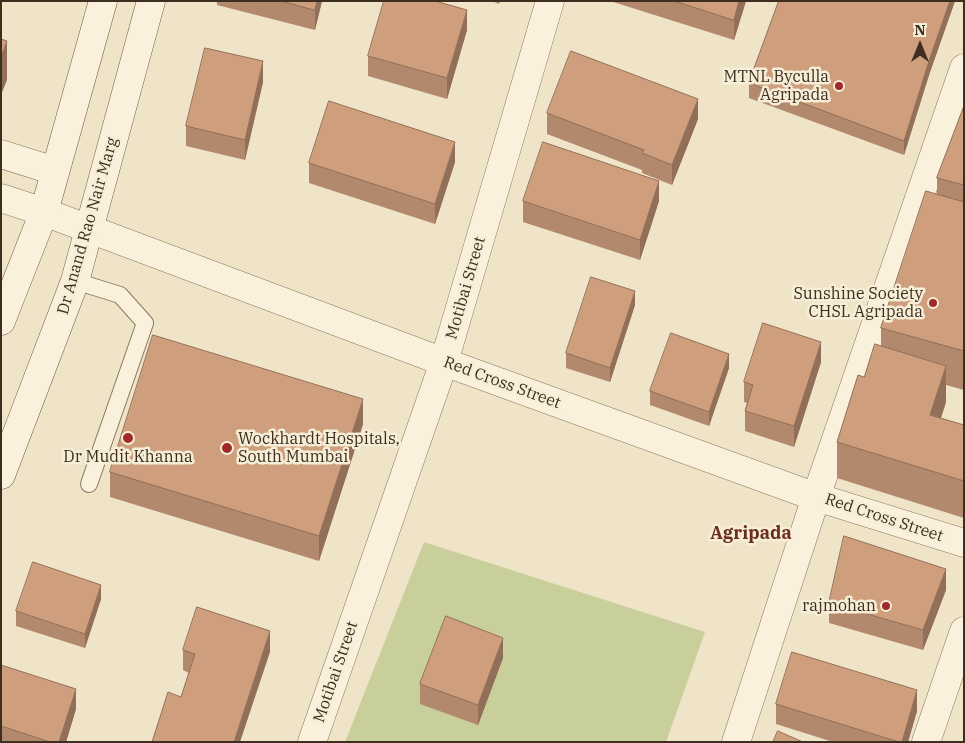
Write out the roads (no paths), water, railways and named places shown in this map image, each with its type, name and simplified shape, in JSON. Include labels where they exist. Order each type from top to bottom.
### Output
[{"type":"street","points":[[1,321],[44,212],[102,1]]},
{"type":"street","name":"Dr Anand Rao Nair Marg","points":[[1,475],[75,281],[151,1]]},
{"type":"street","name":"Motibai Street","points":[[312,742],[444,362],[550,1]]},
{"type":"street","points":[[736,742],[816,497],[964,68]]},
{"type":"street","points":[[1,154],[55,171]]},
{"type":"street","name":"Red Cross Street","points":[[1,198],[44,212],[444,362],[816,497],[964,543]]},
{"type":"street","points":[[926,742],[964,631]]},
{"type":"lane","points":[[75,281],[120,295],[145,323],[89,484]]},
{"type":"place","name":"MTNL Byculla Agripada","points":[[839,86]]},
{"type":"place","name":"Sunshine Society CHSL Agripada","points":[[933,303]]},
{"type":"place","name":"Dr Mudit Khanna","points":[[128,438]]},
{"type":"place","name":"Wockhardt Hospitals, South Mumbai","points":[[227,448]]},
{"type":"place","name":"rajmohan","points":[[886,606]]},
{"type":"district","name":"Agripada","points":[[751,534]]}]
